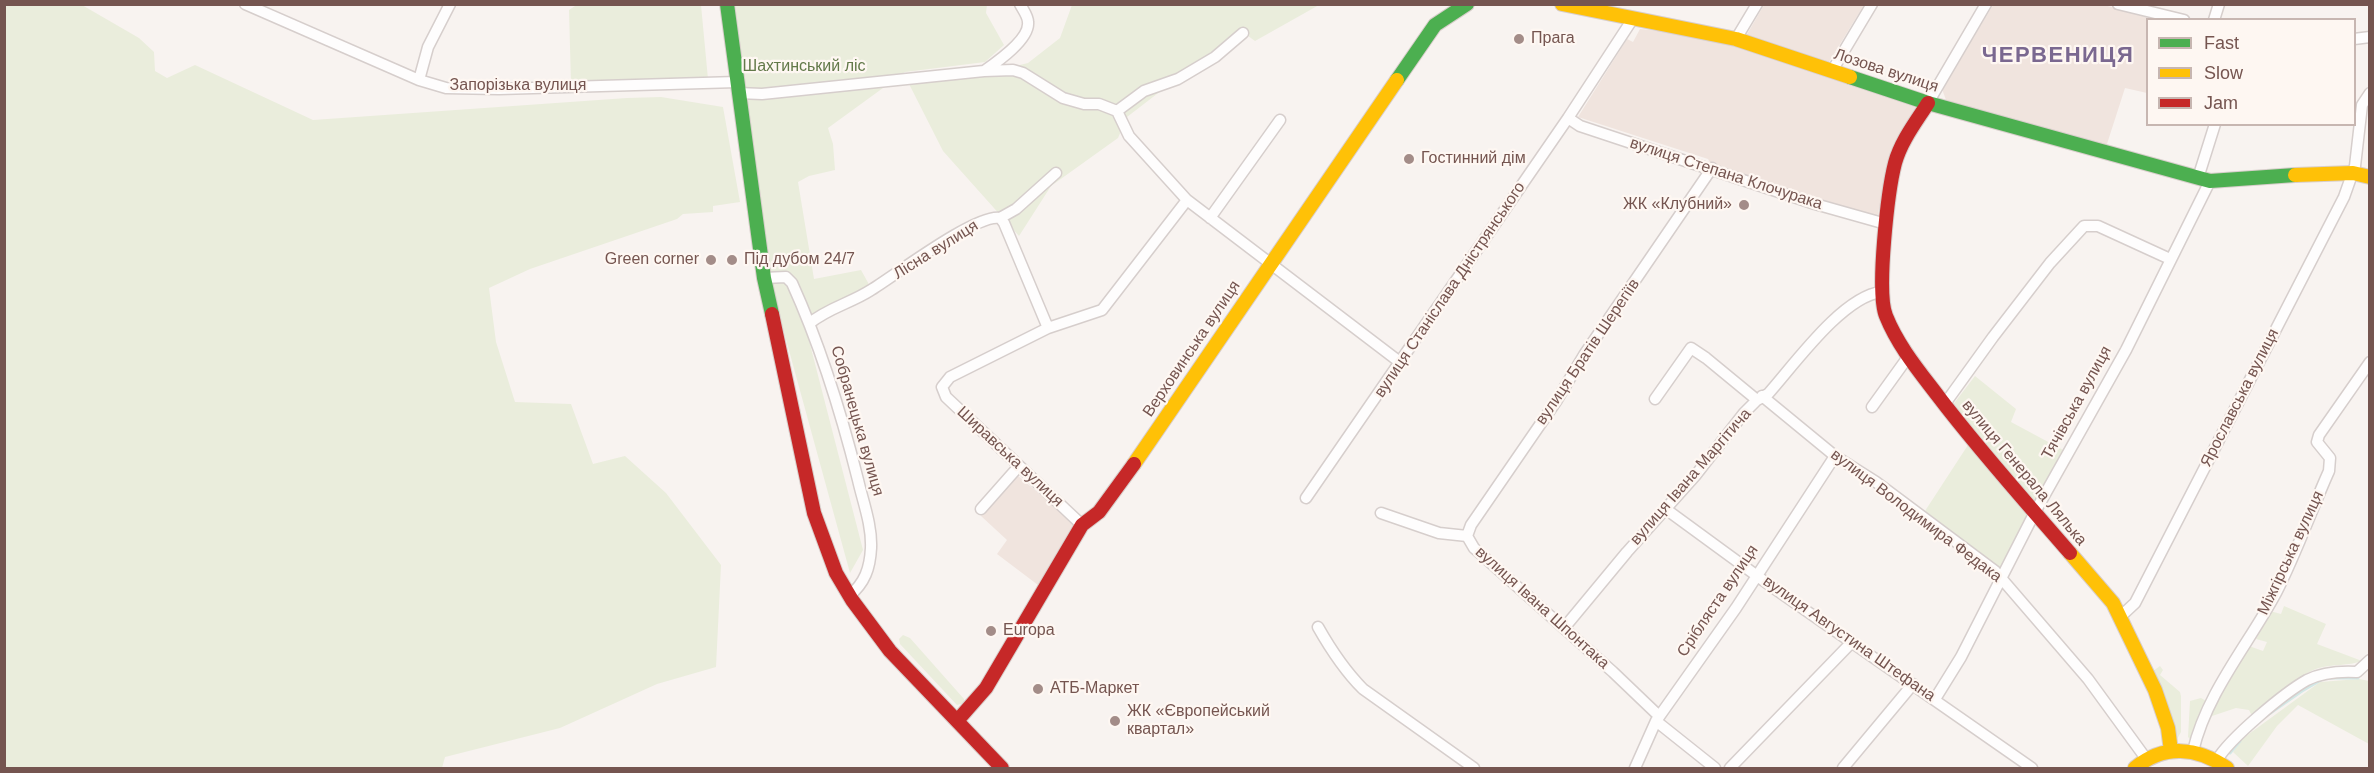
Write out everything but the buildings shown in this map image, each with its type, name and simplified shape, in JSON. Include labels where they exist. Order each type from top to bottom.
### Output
[{"type":"street","name":"Запорізька вулиця","points":[[245,4],[418,80],[446,88],[738,87],[762,94],[1013,70]]},
{"type":"street","points":[[418,80],[428,47],[450,4]]},
{"type":"street","points":[[727,4],[764,278],[814,513],[826,551],[849,596],[898,658],[1002,768]]},
{"type":"street","points":[[984,71],[1006,56],[1027,29],[1028,22],[1020,4]]},
{"type":"street","name":"Верховинська вулиця","points":[[957,721],[986,688],[1082,525],[1104,504],[1162,424],[1435,25],[1467,4]]},
{"type":"street","name":"Лозова вулиця","points":[[1562,4],[1632,20],[1736,39],[1928,103],[2204,180],[2353,174],[2370,177]]},
{"type":"street","points":[[1736,39],[1757,4]]},
{"type":"street","points":[[1832,71],[1872,4]]},
{"type":"street","points":[[1944,405],[1908,357],[1885,315],[1881,292],[1886,224],[1895,163],[1903,143],[1986,4]]},
{"type":"street","points":[[2118,4],[2176,18]]},
{"type":"street","name":"вулиця Станіслава Дністрянського","points":[[1306,498],[1401,363],[1632,20]]},
{"type":"street","points":[[1117,111],[1144,92],[1178,79],[1215,57],[1243,33]]},
{"type":"street","points":[[1006,56],[1013,70],[1023,73],[1063,98],[1084,104],[1099,104],[1117,111],[1129,136],[1186,200],[1271,262],[1401,363]]},
{"type":"street","name":"Ярославська вулиця","points":[[2120,616],[2135,603],[2344,197],[2353,174],[2361,112],[2370,93]]},
{"type":"street","name":"вулиця Степана Клочурака","points":[[1568,118],[1580,126],[1815,204],[1886,224]]},
{"type":"street","points":[[1210,218],[1280,120]]},
{"type":"street","name":"Тячівська вулиця","points":[[1935,699],[1961,657],[2035,512],[2126,350],[2204,180],[2215,126]]},
{"type":"street","name":"вулиця Братів Шерегіїв","points":[[1467,536],[1471,525],[1557,400],[1584,354],[1712,168]]},
{"type":"street","name":"Лісна вулиця","points":[[810,323],[822,313],[851,302],[870,291],[936,247],[978,223],[994,216],[1000,218],[1016,209],[1056,173]]},
{"type":"street","points":[[1000,218],[1048,328],[1102,310],[1186,200]]},
{"type":"street","name":"вулиця Генерала Лялька","points":[[2170,258],[2098,226],[2084,226],[2050,263],[1944,405],[2113,603],[2155,690],[2168,728],[2171,751]]},
{"type":"street","name":"Собранецька вулиця","points":[[764,278],[786,277],[792,284],[810,323],[836,399],[871,537],[867,574],[864,582],[849,596]]},
{"type":"street","name":"вулиця Івана Маргітича","points":[[1564,628],[1660,513],[1667,510],[1760,398],[1768,394],[1824,330],[1849,307],[1872,293],[1881,292]]},
{"type":"street","name":"Ширавська вулиця","points":[[1048,328],[950,377],[942,387],[946,397],[1082,525]]},
{"type":"street","name":"вулиця Володимира Федака","points":[[1655,399],[1691,348],[1835,456],[1876,482],[2001,578],[2088,679],[2141,764]]},
{"type":"street","points":[[1872,406],[1908,357]]},
{"type":"street","name":"Міжгірська вулиця","points":[[2193,751],[2199,728],[2212,699],[2276,592],[2329,471],[2330,458],[2317,441],[2319,435],[2370,362]]},
{"type":"street","name":"Срібляста вулиця","points":[[1635,768],[1658,719],[1758,574],[1835,456]]},
{"type":"street","points":[[981,509],[1018,466]]},
{"type":"street","name":"вулиця Августина Штефана","points":[[1667,510],[2032,768]]},
{"type":"street","name":"вулиця Івана Шпонтака","points":[[1381,513],[1439,533],[1467,536],[1474,548],[1564,628],[1658,719],[1715,768]]},
{"type":"street","points":[[1318,627],[1341,665],[1363,689],[1474,768]]},
{"type":"street","points":[[1730,768],[1852,642]]},
{"type":"street","points":[[2357,672],[2370,660]]},
{"type":"street","points":[[2141,764],[2171,751],[2193,751],[2222,764],[2223,750],[2237,735],[2307,680],[2339,670],[2370,676]]},
{"type":"street","points":[[1843,768],[1913,684]]},
{"type":"shaded area","points":[[1764,5],[1864,5],[1829,62],[1787,51],[1746,36]]},
{"type":"shaded area","points":[[1993,5],[2104,5],[2150,18],[2146,18],[2146,93],[2125,88],[2106,147],[1946,100],[1942,89]]},
{"type":"shaded area","points":[[1640,29],[1679,33],[1738,46],[1914,103],[1916,107],[1892,150],[1877,218],[1711,164],[1708,159],[1578,117],[1627,39],[1633,42]]},
{"type":"shaded area","points":[[1017,475],[1074,523],[1038,585],[997,554],[1007,540],[981,516]]},
{"type":"green space","points":[[5,4],[82,5],[139,38],[154,52],[155,71],[167,78],[195,65],[313,120],[627,98],[661,97],[723,107],[740,202],[713,206],[713,212],[683,214],[677,219],[530,269],[489,288],[496,342],[515,402],[571,404],[593,464],[625,456],[666,493],[721,565],[716,667],[657,684],[560,728],[445,757],[442,768],[5,768]]},
{"type":"green space","points":[[578,4],[701,5],[708,79],[571,83],[569,10]]},
{"type":"green space","name":"Шахтинський ліс","points":[[735,4],[987,5],[986,13],[1004,45],[985,62],[905,72],[828,128],[833,144],[835,170],[809,176],[798,182],[814,279],[861,270],[871,288],[804,321],[863,550],[850,573],[773,292],[755,182]]},
{"type":"green space","name":"Шахтинський ліс","points":[[1072,5],[1319,5],[1255,41],[1240,30],[1127,117],[1118,138],[1051,186],[1019,236],[943,151],[906,78],[983,74],[1028,63],[1060,38]]},
{"type":"green space","points":[[1975,376],[2016,409],[2011,422],[2065,451],[2036,503],[1952,406]]},
{"type":"green space","points":[[1968,445],[2029,514],[2001,569],[1925,511]]},
{"type":"green space","points":[[2284,606],[2326,624],[2317,644],[2362,661],[2311,671],[2293,682],[2252,716],[2249,710],[2236,708],[2209,717],[2225,684],[2249,646],[2263,651],[2267,642],[2256,639],[2270,611],[2281,614]]},
{"type":"green space","points":[[903,635],[910,638],[964,699],[964,703],[957,705],[900,644],[899,639]]},
{"type":"green space","points":[[2160,666],[2163,670],[2160,675],[2180,692],[2181,696],[2181,732],[2177,739],[2168,707],[2153,671]]},
{"type":"green space","points":[[2359,679],[2369,681],[2369,744],[2298,705],[2277,726],[2248,766],[2233,752],[2242,739],[2320,682]]},
{"type":"green space","points":[[2201,698],[2208,702],[2194,735],[2190,739],[2188,737],[2190,701]]},
{"type":"waterway","points":[[2330,678],[2358,678]]},
{"type":"waterway","points":[[2269,714],[2321,680]]},
{"type":"waterway","points":[[2230,753],[2240,741]]},
{"type":"traffic: fast","points":[[727,4],[764,278],[772,314]]},
{"type":"traffic: fast","points":[[1397,80],[1435,25],[1467,4]]},
{"type":"traffic: fast","points":[[1850,77],[1928,103],[2210,181],[2295,175]]},
{"type":"traffic: slow","points":[[1562,4],[1736,39],[1850,77]]},
{"type":"traffic: slow","points":[[1134,464],[1397,80]]},
{"type":"traffic: slow","points":[[2295,175],[2353,173],[2370,177]]},
{"type":"traffic: slow","points":[[2070,553],[2113,603],[2155,690],[2168,728],[2171,751]]},
{"type":"traffic: slow","points":[[2135,768],[2157,755],[2181,751],[2204,756],[2227,768]]},
{"type":"traffic: jam","points":[[1928,103],[1901,147],[1892,176],[1886,217],[1882,286],[1886,316],[1909,358],[1954,416],[2070,553]]},
{"type":"traffic: jam","points":[[772,314],[814,513],[836,573],[852,600],[890,651],[1002,768]]},
{"type":"traffic: jam","points":[[957,721],[986,688],[1082,525],[1099,512],[1134,464]]},
{"type":"place","name":"Прага","points":[[1519,39]]},
{"type":"place","name":"Гостинний дім","points":[[1409,159]]},
{"type":"place","name":"ЖК «Клубний»","points":[[1744,205]]},
{"type":"place","name":"Green corner","points":[[711,260]]},
{"type":"place","name":"Під дубом 24/7","points":[[732,260]]},
{"type":"place","name":"Europa","points":[[991,631]]},
{"type":"place","name":"АТБ-Маркет","points":[[1038,689]]},
{"type":"place","name":"ЖК «Європейський квартал»","points":[[1115,721]]},
{"type":"district","name":"ЧЕРВЕНИЦЯ","points":[[2058,56]]}]
